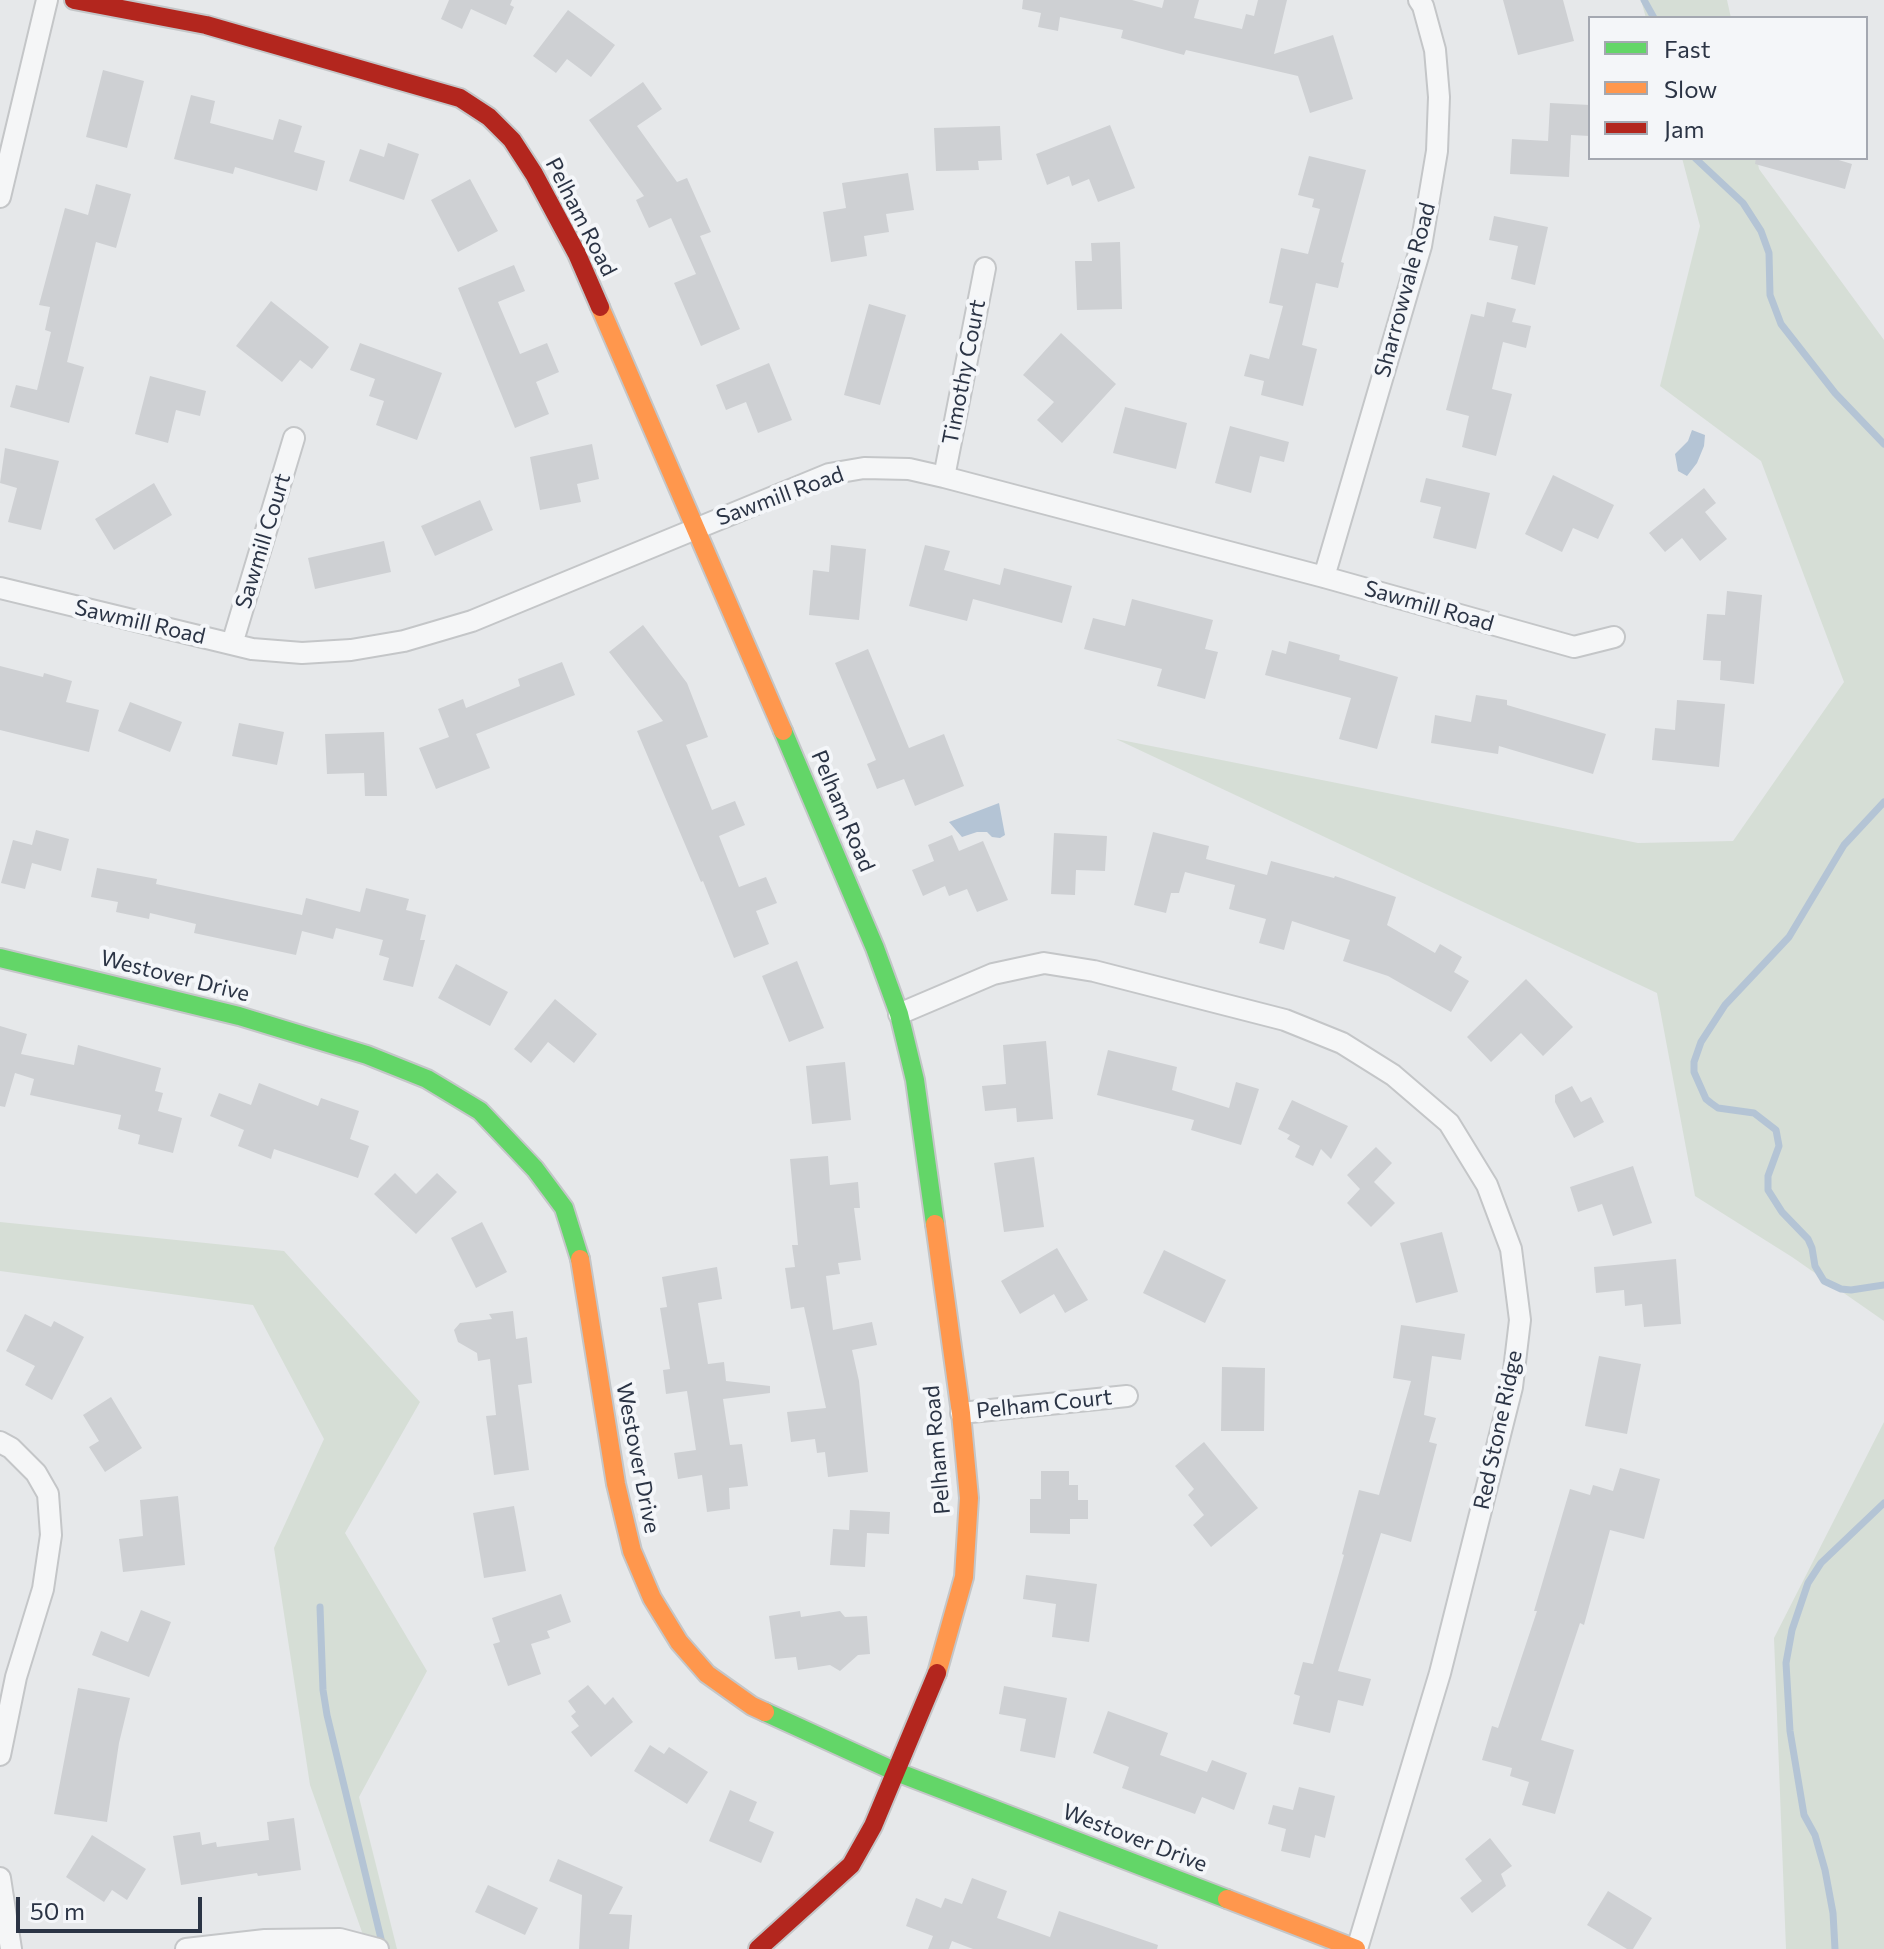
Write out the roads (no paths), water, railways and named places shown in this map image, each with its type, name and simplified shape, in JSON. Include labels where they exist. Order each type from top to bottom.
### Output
[{"type":"street","points":[[0,197],[47,0]]},
{"type":"street","name":"Pelham Road","points":[[74,0],[221,29],[460,98],[489,117],[512,140],[577,254],[875,948],[899,1014],[915,1080],[961,1413],[969,1498],[964,1577],[935,1679],[873,1826],[851,1865],[758,1949]]},
{"type":"street","name":"Sharrowvale Road","points":[[1324,577],[1421,246],[1437,151],[1439,97],[1435,50],[1419,0]]},
{"type":"street","name":"Timothy Court","points":[[944,477],[985,268]]},
{"type":"street","name":"Sawmill Court","points":[[232,644],[294,438]]},
{"type":"street","name":"Sawmill Road","points":[[0,588],[252,649],[302,653],[351,650],[404,641],[472,621],[829,474],[864,468],[909,469],[1324,577],[1574,647],[1614,637]]},
{"type":"street","name":"Westover Drive","points":[[0,958],[239,1016],[367,1055],[427,1079],[480,1111],[535,1169],[564,1208],[579,1254],[616,1484],[632,1551],[665,1620],[679,1642],[707,1674],[752,1706],[894,1771],[1357,1949]]},
{"type":"street","name":"Red Stone Ridge","points":[[899,1014],[993,974],[1044,963],[1094,971],[1285,1020],[1342,1043],[1393,1075],[1449,1123],[1487,1185],[1511,1249],[1520,1320],[1512,1387],[1440,1673],[1357,1949]]},
{"type":"street","name":"Pelham Court","points":[[961,1413],[1127,1396]]},
{"type":"street","points":[[0,1442],[11,1448],[36,1473],[48,1494],[51,1535],[43,1589],[16,1677],[0,1755]]},
{"type":"street","points":[[0,1878],[11,1949]]},
{"type":"street","points":[[186,1949],[265,1940],[325,1939],[340,1939],[378,1949]]},
{"type":"water","points":[[1692,430],[1705,435],[1704,446],[1687,476],[1678,471],[1675,454],[1688,441]]},
{"type":"water","points":[[999,803],[1005,835],[1000,838],[992,837],[987,832],[962,837],[949,822]]},
{"type":"waterway","points":[[1644,0],[1653,16]]},
{"type":"waterway","points":[[1697,160],[1743,203],[1761,231],[1769,253],[1770,295],[1781,324],[1835,393],[1884,444]]},
{"type":"waterway","points":[[1884,802],[1844,845],[1789,937],[1725,1005],[1701,1042],[1694,1062],[1694,1072],[1706,1099],[1718,1108],[1754,1113],[1776,1130],[1779,1146],[1768,1176],[1768,1190],[1782,1212],[1808,1239],[1815,1266],[1824,1281],[1851,1290],[1884,1285]]},
{"type":"waterway","points":[[1835,1949],[1833,1913],[1825,1870],[1815,1835],[1804,1815],[1790,1731],[1786,1663],[1792,1630],[1808,1583],[1821,1563],[1884,1503]]},
{"type":"waterway","points":[[320,1607],[327,1715],[383,1947]]}]
